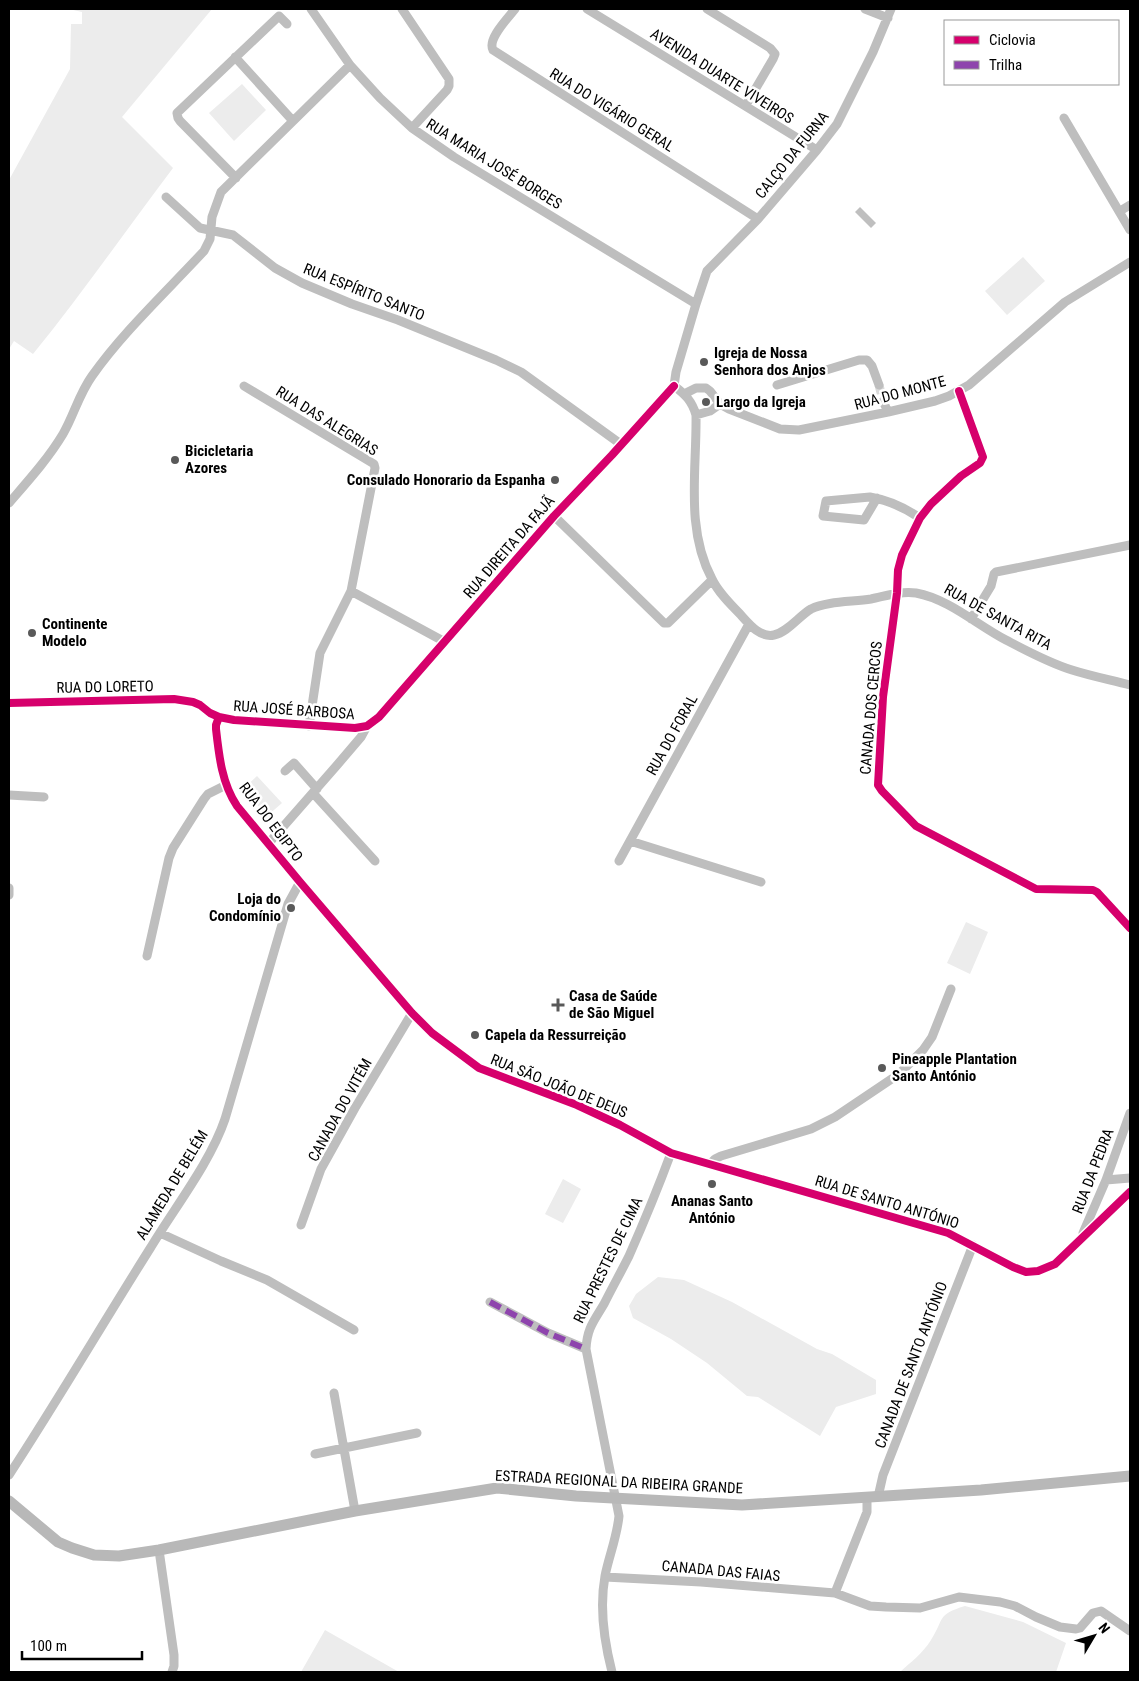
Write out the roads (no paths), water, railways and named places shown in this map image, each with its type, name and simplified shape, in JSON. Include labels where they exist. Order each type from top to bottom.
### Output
[{"type":"main road","name":"ESTRADA REGIONAL DA RIBEIRA GRANDE","points":[[9,1501],[58,1542],[94,1555],[119,1556],[159,1550],[356,1511],[497,1488],[576,1496],[742,1505],[982,1490],[1130,1476]]},
{"type":"street","points":[[402,9],[449,78],[447,90],[412,128]]},
{"type":"street","name":"RUA DO VIGÁRIO GERAL","points":[[515,9],[492,41],[491,48],[493,50],[758,219]]},
{"type":"street","name":"AVENIDA DUARTE VIVEIROS","points":[[587,9],[817,150]]},
{"type":"street","points":[[706,9],[770,48],[775,54],[746,105]]},
{"type":"street","points":[[865,9],[889,13]]},
{"type":"street","name":"RUA MARIA JOSÉ BORGES","points":[[315,10],[350,65],[380,98],[412,128],[441,149],[696,304]]},
{"type":"street","name":"CALÇO DA FURNA","points":[[674,386],[676,372],[696,304],[710,267],[758,219],[817,150],[841,116],[874,52],[889,13]]},
{"type":"street","points":[[236,178],[180,121],[178,113],[279,16],[286,24]]},
{"type":"street","points":[[235,57],[293,122]]},
{"type":"street","points":[[9,503],[43,463],[64,432],[83,389],[93,374],[120,341],[204,251],[208,245],[215,206],[221,192],[350,65]]},
{"type":"street","points":[[1064,118],[1130,230]]},
{"type":"street","name":"RUA ESPÍRITO SANTO","points":[[166,197],[200,228],[233,235],[264,260],[302,283],[509,366],[537,382],[622,445]]},
{"type":"street","points":[[1120,211],[1130,205]]},
{"type":"street","name":"RUA DO MONTE","points":[[684,394],[696,388],[706,388],[720,404],[752,419],[780,429],[799,430],[935,401],[959,391],[978,378],[1064,302],[1130,262]]},
{"type":"street","points":[[777,384],[859,360],[867,360],[872,366],[879,385]]},
{"type":"street","name":"RUA DAS ALEGRIAS","points":[[244,386],[374,464],[375,468],[351,591]]},
{"type":"street","points":[[674,386],[691,402],[696,415],[694,511],[697,537],[705,564],[712,580],[732,606],[750,624]]},
{"type":"street","name":"RUA DIREITA DA FAJÃ","points":[[268,844],[361,737],[367,726],[374,723],[554,516],[622,445],[674,386]]},
{"type":"street","name":"CANADA DOS CERCOS","points":[[959,391],[982,453],[982,461],[945,489],[920,518],[902,555],[898,570],[897,593],[883,696],[878,780],[880,788],[916,826],[1036,889],[1093,890],[1130,928]]},
{"type":"street","points":[[883,401],[888,412]]},
{"type":"street","points":[[696,415],[710,411],[720,404]]},
{"type":"street","points":[[877,498],[864,520],[823,516],[826,501],[870,496],[877,498],[909,511],[920,518]]},
{"type":"street","points":[[554,516],[664,624],[668,623],[712,580]]},
{"type":"street","points":[[972,620],[991,586],[996,572],[1130,546]]},
{"type":"street","points":[[309,726],[320,653],[351,591],[445,642]]},
{"type":"street","name":"RUA DE SANTA RITA","points":[[750,624],[761,633],[774,635],[781,632],[810,610],[821,606],[871,599],[897,593],[913,593],[931,597],[1003,639],[1041,658],[1072,670],[1130,685]]},
{"type":"street","name":"RUA DO FORAL","points":[[619,861],[750,624]]},
{"type":"street","name":"RUA DO LORETO","points":[[9,703],[174,699],[186,700],[200,705],[219,717]]},
{"type":"street","name":"RUA JOSÉ BARBOSA","points":[[219,717],[309,726],[355,728],[367,726]]},
{"type":"street","name":"RUA DO EGIPTO","points":[[219,717],[216,729],[226,785],[230,796],[300,882]]},
{"type":"street","points":[[285,771],[294,763],[315,791],[375,861]]},
{"type":"street","points":[[147,956],[166,866],[173,848],[208,794],[226,785]]},
{"type":"street","points":[[9,794],[44,797]]},
{"type":"street","points":[[630,842],[761,882]]},
{"type":"street","name":"RUA SÃO JOÃO DE DEUS","points":[[300,882],[412,1013],[432,1033],[479,1068],[576,1105],[620,1125],[671,1153]]},
{"type":"street","name":"ALAMEDA DE BELÉM","points":[[9,1475],[50,1413],[214,1146],[222,1128],[288,904],[300,882]]},
{"type":"street","points":[[9,888],[9,895]]},
{"type":"street","points":[[710,1164],[721,1156],[811,1129],[835,1117],[899,1074],[932,1038],[951,989]]},
{"type":"street","name":"CANADA DO VITÉM","points":[[301,1225],[322,1169],[360,1099],[412,1013]]},
{"type":"street","name":"RUA DA PEDRA","points":[[1081,1238],[1106,1180],[1130,1113]]},
{"type":"street","name":"RUA DE SANTO ANTÓNIO","points":[[671,1153],[948,1233],[1013,1268],[1026,1272],[1038,1271],[1055,1264],[1130,1192]]},
{"type":"street","name":"RUA PRESTES DE CIMA","points":[[612,1672],[602,1616],[605,1577],[618,1529],[619,1516],[586,1349],[588,1330],[628,1258],[671,1153]]},
{"type":"street","points":[[1106,1180],[1130,1178]]},
{"type":"street","points":[[160,1233],[267,1280],[354,1330]]},
{"type":"street","name":"CANADA DE SANTO ANTÓNIO","points":[[873,1497],[973,1245]]},
{"type":"street","points":[[490,1302],[548,1333],[586,1349]]},
{"type":"street","points":[[334,1393],[356,1511]]},
{"type":"street","points":[[315,1454],[416,1433]]},
{"type":"street","points":[[834,1593],[873,1497]]},
{"type":"street","points":[[159,1550],[174,1655],[172,1672]]},
{"type":"street","name":"CANADA DAS FAIAS","points":[[605,1577],[701,1582],[834,1593],[870,1606],[886,1607],[920,1608],[960,1597],[1000,1602],[1015,1606],[1060,1627],[1076,1629],[1080,1628],[1093,1613],[1101,1611],[1130,1631]]},
{"type":"tunnel","points":[[879,385],[883,401]]},
{"type":"place","name":"Igreja de Nossa Senhora dos Anjos","points":[[704,362]]},
{"type":"place","name":"Largo da Igreja","points":[[706,402]]},
{"type":"place","name":"Bicicletaria Azores","points":[[175,460]]},
{"type":"place","name":"Consulado Honorario da Espanha","points":[[555,480]]},
{"type":"place","name":"Continente Modelo","points":[[32,633]]},
{"type":"place","name":"Loja do Condomínio","points":[[291,908]]},
{"type":"place","name":"Casa de Saúde de São Miguel","points":[[558,1005]]},
{"type":"place","name":"Capela da Ressurreição","points":[[475,1035]]},
{"type":"place","name":"Pineapple Plantation Santo António","points":[[882,1068]]},
{"type":"place","name":"Ananas Santo António","points":[[712,1184]]}]
